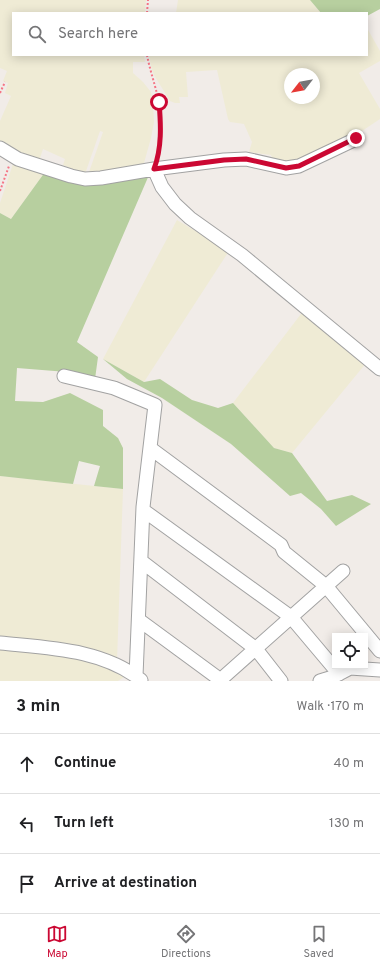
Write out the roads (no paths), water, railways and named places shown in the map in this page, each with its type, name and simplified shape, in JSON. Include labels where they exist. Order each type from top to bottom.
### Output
[{"type":"street","points":[[0,148],[18,159],[85,179],[224,160],[246,159],[286,168],[299,166],[356,138]]},
{"type":"street","points":[[154,169],[162,187],[175,204],[190,218],[242,255],[380,369]]},
{"type":"street","points":[[0,643],[87,654],[101,659],[140,678],[139,620],[143,510],[155,405],[114,388],[64,376]]},
{"type":"street","points":[[150,448],[281,545],[284,552],[326,586],[380,651]]},
{"type":"street","points":[[143,510],[291,617],[339,674]]},
{"type":"street","points":[[141,561],[256,649],[281,681]]},
{"type":"street","points":[[139,620],[220,680],[343,571]]},
{"type":"street","points":[[320,681],[350,668],[380,670]]}]
